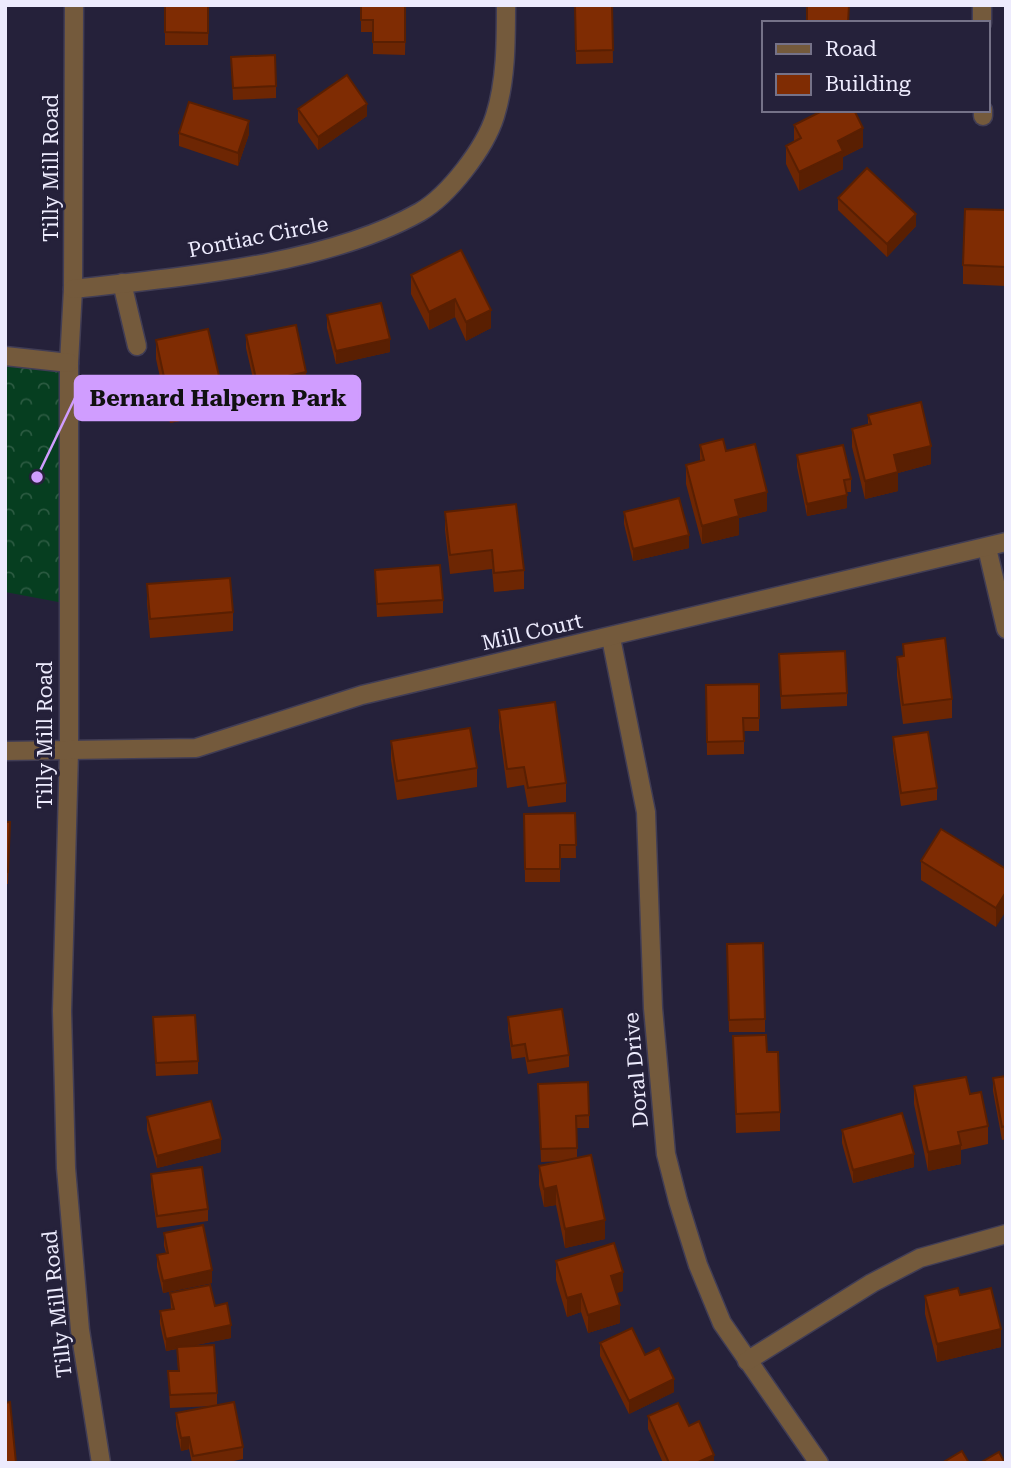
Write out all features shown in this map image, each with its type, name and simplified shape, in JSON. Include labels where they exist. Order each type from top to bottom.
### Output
[{"type":"street","name":"Tilly Mill Road","points":[[74,5],[73,289],[69,363],[69,751],[62,1011],[66,1168],[80,1330],[101,1463]]},
{"type":"street","name":"Pontiac Circle","points":[[73,289],[122,284],[293,257],[365,237],[423,210],[465,171],[495,117],[506,54],[506,5]]},
{"type":"street","points":[[122,284],[137,346]]},
{"type":"street","points":[[5,356],[69,363]]},
{"type":"street","name":"Mill Court","points":[[5,751],[196,748],[362,695],[1006,542]]},
{"type":"street","points":[[987,548],[1006,629]]},
{"type":"street","name":"Doral Drive","points":[[611,638],[646,811],[653,1008],[667,1154],[698,1265],[722,1323],[819,1463]]},
{"type":"street","points":[[747,1362],[872,1283],[920,1258],[1006,1234]]},
{"type":"green space","points":[[5,356],[69,363],[69,604],[5,592]]},
{"type":"building","points":[[165,5],[208,5],[208,33],[165,32]]},
{"type":"building","points":[[361,5],[405,5],[405,42],[373,42],[373,20],[361,20]]},
{"type":"building","points":[[575,5],[612,5],[613,50],[576,51]]},
{"type":"building","points":[[807,5],[849,5],[848,21],[807,21]]},
{"type":"building","points":[[275,55],[276,86],[233,88],[231,57]]},
{"type":"building","points":[[347,75],[367,104],[318,137],[298,109]]},
{"type":"building","points":[[189,102],[249,121],[238,153],[179,133]]},
{"type":"building","points":[[820,112],[855,112],[863,128],[838,141],[843,151],[799,172],[786,146],[801,138],[794,125]]},
{"type":"building","points":[[867,168],[916,214],[887,244],[838,198]]},
{"type":"building","points":[[965,209],[1006,210],[1006,267],[963,265]]},
{"type":"building","points":[[461,250],[491,310],[466,322],[455,299],[429,312],[411,275]]},
{"type":"building","points":[[381,303],[390,339],[336,351],[327,315]]},
{"type":"building","points":[[296,325],[306,372],[257,383],[246,335]]},
{"type":"building","points":[[208,329],[223,393],[170,405],[156,340]]},
{"type":"building","points":[[921,402],[931,446],[894,455],[898,472],[865,481],[852,429],[871,424],[868,415]]},
{"type":"building","points":[[723,439],[726,451],[755,444],[767,492],[735,500],[739,516],[702,526],[686,465],[704,460],[700,445]]},
{"type":"building","points":[[843,445],[851,479],[844,480],[847,495],[807,504],[797,455]]},
{"type":"building","points":[[679,498],[689,535],[633,549],[624,512]]},
{"type":"building","points":[[516,504],[524,570],[494,573],[492,550],[450,555],[445,512]]},
{"type":"building","points":[[440,565],[443,600],[377,604],[375,570]]},
{"type":"building","points":[[230,578],[233,612],[150,619],[147,584]]},
{"type":"building","points":[[945,638],[952,699],[903,705],[897,657],[904,656],[903,644]]},
{"type":"building","points":[[845,651],[847,693],[781,696],[779,654]]},
{"type":"building","points":[[759,684],[759,718],[743,718],[744,741],[707,742],[706,685]]},
{"type":"building","points":[[555,702],[566,783],[528,788],[524,767],[507,769],[499,710]]},
{"type":"building","points":[[470,728],[477,768],[397,781],[391,741]]},
{"type":"building","points":[[928,732],[937,788],[901,793],[893,737]]},
{"type":"building","points":[[575,813],[576,845],[560,845],[560,869],[525,869],[524,814]]},
{"type":"building","points":[[5,822],[10,822],[8,872],[5,871]]},
{"type":"building","points":[[941,829],[1006,869],[1006,892],[996,908],[921,861]]},
{"type":"building","points":[[763,943],[765,1019],[729,1020],[727,944]]},
{"type":"building","points":[[562,1009],[569,1055],[528,1061],[525,1044],[512,1046],[508,1017]]},
{"type":"building","points":[[195,1015],[198,1061],[156,1063],[153,1017]]},
{"type":"building","points":[[766,1035],[767,1052],[778,1052],[780,1112],[736,1114],[733,1036]]},
{"type":"building","points":[[1006,1076],[1006,1126],[1002,1127],[993,1078]]},
{"type":"building","points":[[966,1077],[970,1094],[981,1092],[988,1126],[958,1132],[961,1145],[928,1152],[914,1086]]},
{"type":"building","points":[[588,1082],[589,1115],[576,1116],[577,1148],[541,1149],[538,1084]]},
{"type":"building","points":[[211,1101],[221,1139],[157,1156],[147,1117]]},
{"type":"building","points":[[902,1113],[914,1154],[853,1170],[842,1130]]},
{"type":"building","points":[[591,1155],[605,1220],[565,1229],[556,1186],[544,1189],[539,1166]]},
{"type":"building","points":[[202,1167],[208,1209],[157,1216],[151,1174]]},
{"type":"building","points":[[203,1225],[212,1270],[163,1281],[157,1255],[168,1253],[164,1233]]},
{"type":"building","points":[[614,1243],[623,1272],[611,1276],[620,1305],[588,1315],[581,1294],[567,1298],[556,1261]]},
{"type":"building","points":[[210,1285],[215,1306],[227,1303],[231,1325],[166,1339],[160,1311],[174,1309],[170,1293]]},
{"type":"building","points":[[958,1288],[960,1295],[991,1288],[1001,1329],[937,1344],[925,1296]]},
{"type":"building","points":[[632,1328],[645,1355],[659,1348],[674,1379],[629,1401],[600,1343]]},
{"type":"building","points":[[214,1345],[217,1393],[170,1395],[168,1371],[179,1371],[177,1347]]},
{"type":"building","points":[[10,1402],[16,1463],[5,1463],[5,1403]]},
{"type":"building","points":[[234,1402],[243,1447],[193,1456],[189,1437],[181,1438],[176,1413]]},
{"type":"building","points":[[678,1403],[689,1426],[699,1421],[714,1455],[696,1463],[669,1463],[648,1416]]},
{"type":"building","points":[[962,1451],[969,1463],[942,1463]]},
{"type":"building","points":[[999,1452],[1005,1463],[980,1463]]},
{"type":"place","name":"Bernard Halpern Park","points":[[37,477]]}]
